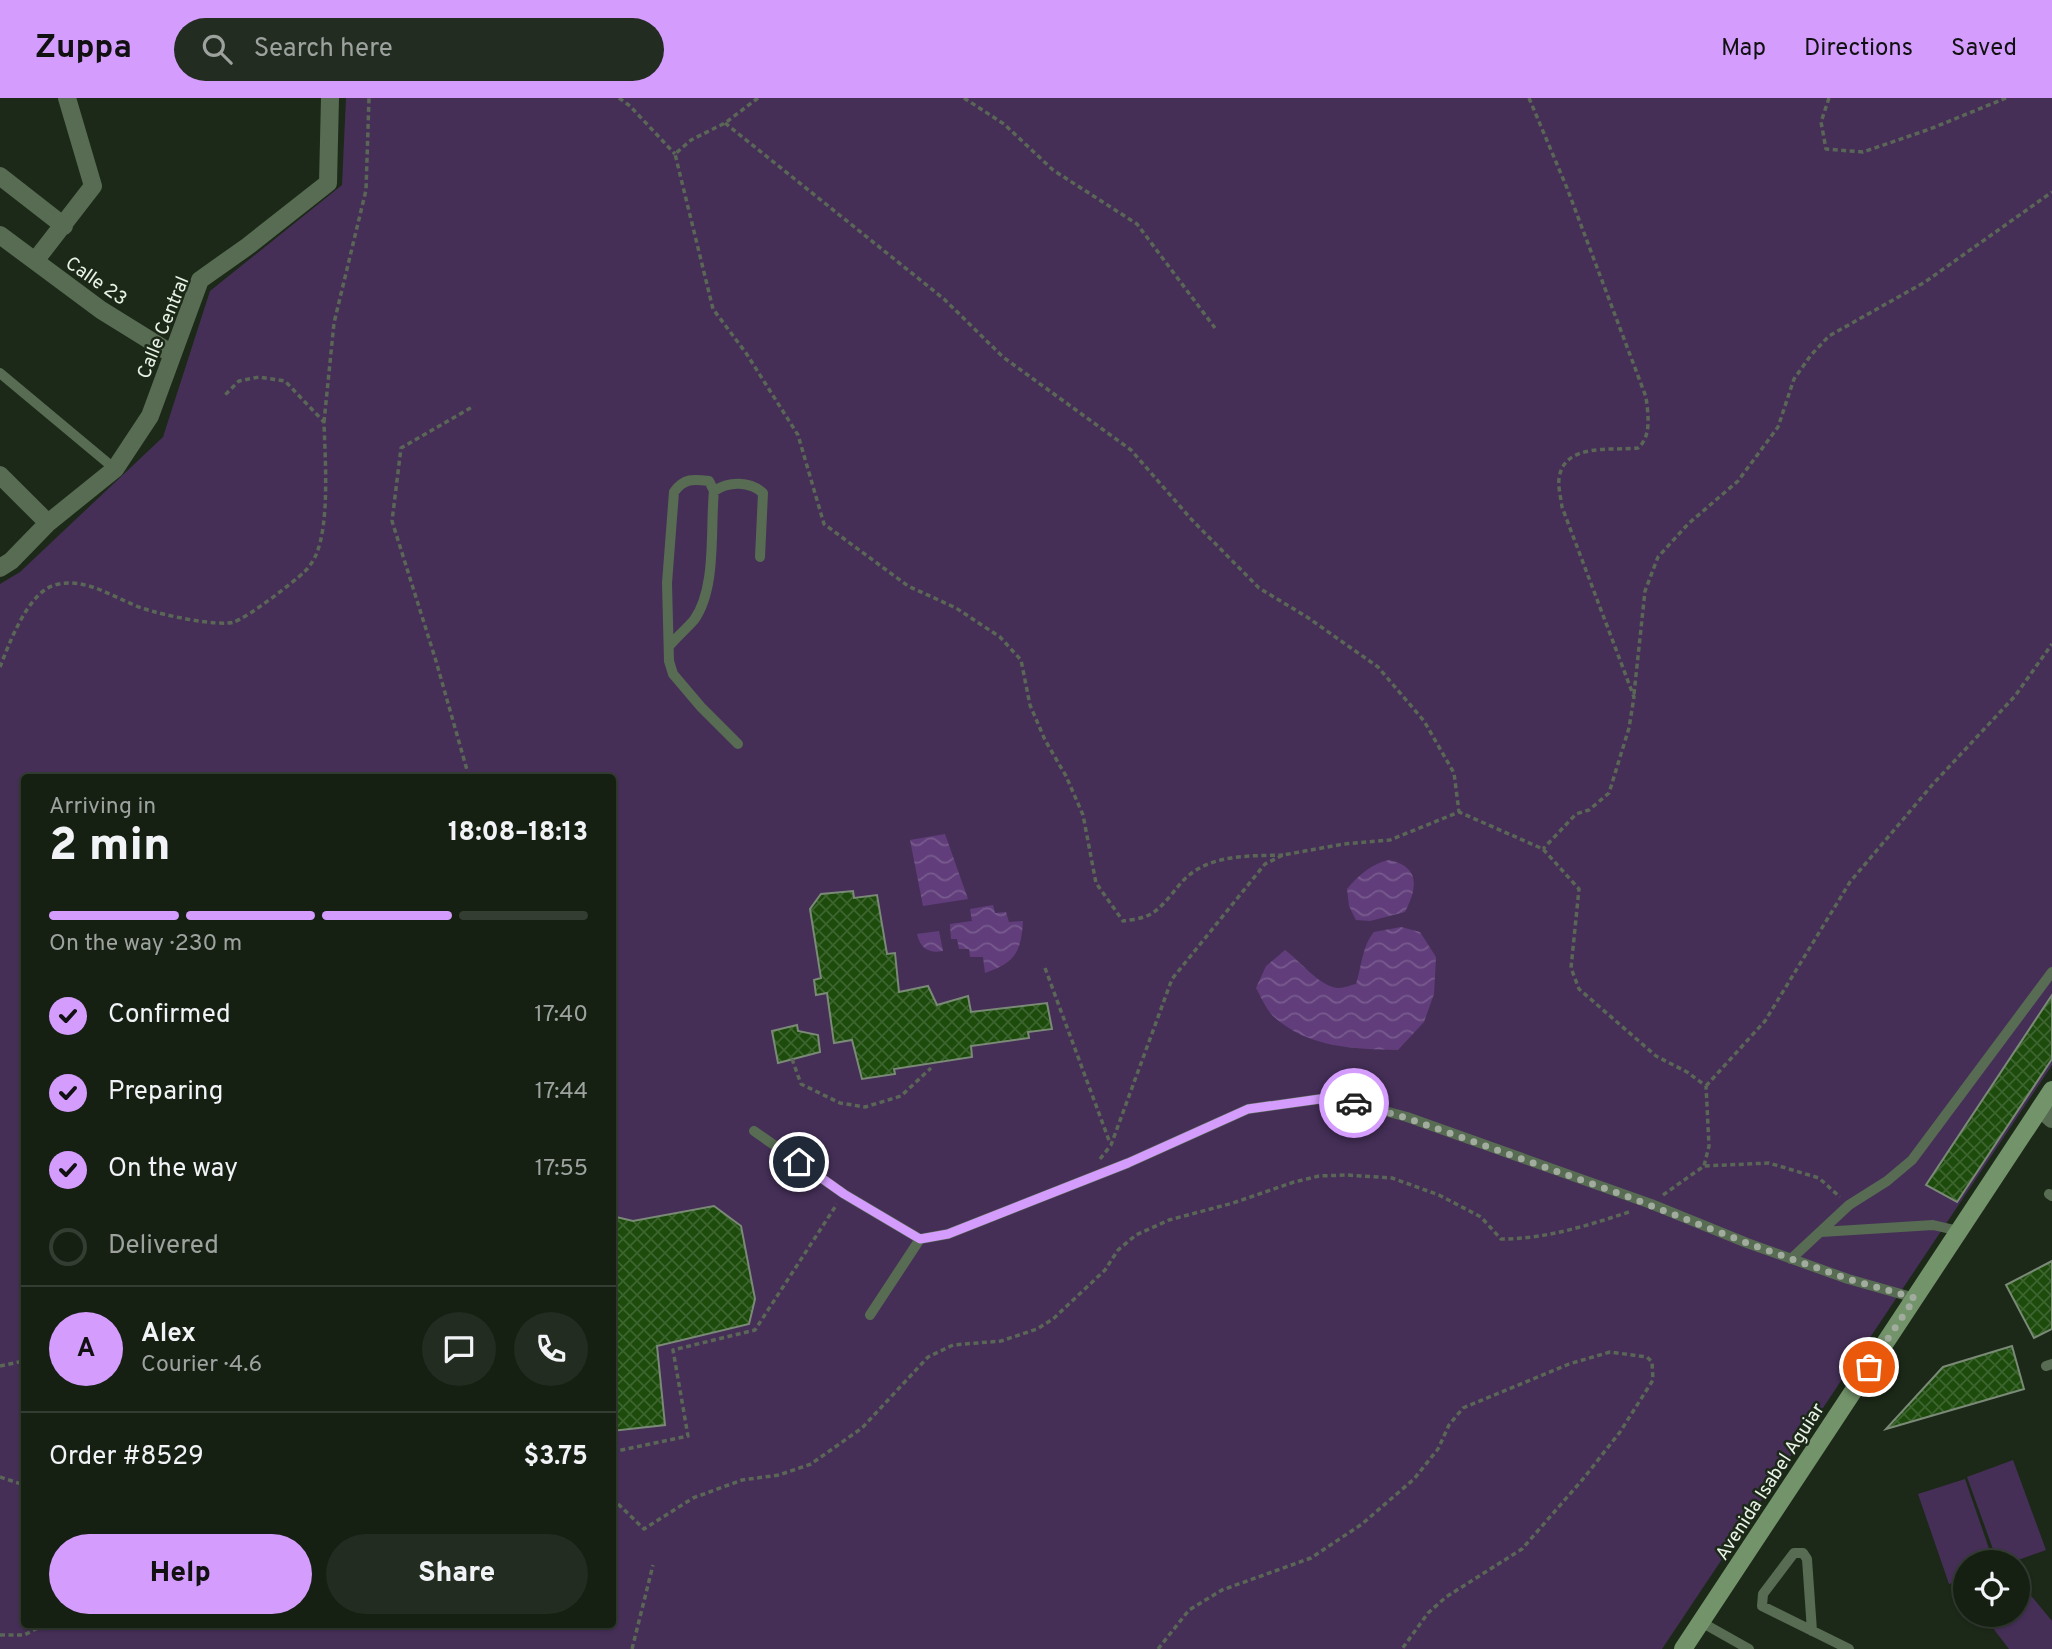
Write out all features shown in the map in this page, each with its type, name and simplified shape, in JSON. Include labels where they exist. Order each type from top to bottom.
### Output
[{"type":"main road","name":"Avenida Isabel Aguiar","points":[[1683,1649],[1959,1230],[2046,1113],[2052,1090]]},
{"type":"street","points":[[35,261],[93,186],[67,98]]},
{"type":"street","name":"Calle Central","points":[[0,568],[11,561],[48,523],[115,469],[150,416],[200,280],[328,183],[330,98]]},
{"type":"street","points":[[0,176],[64,226]]},
{"type":"street","name":"Calle 23","points":[[0,235],[101,310],[172,354]]},
{"type":"street","points":[[0,475],[48,523]]},
{"type":"lane","points":[[0,373],[115,469]]},
{"type":"lane","points":[[671,644],[694,619],[704,599],[709,578],[714,491],[709,481],[691,479],[680,483],[674,492],[667,583],[670,660],[673,674],[738,744]]},
{"type":"lane","points":[[714,491],[732,483],[755,486],[763,494],[760,557]]},
{"type":"lane","points":[[1791,1259],[1849,1205],[1893,1177],[1912,1160],[2052,972]]},
{"type":"lane","points":[[754,1131],[844,1194],[920,1239],[948,1234],[1128,1163],[1248,1109],[1334,1097],[1407,1118],[1651,1204],[1791,1259],[1915,1298]]},
{"type":"lane","points":[[1821,1233],[1933,1225],[1959,1230]]},
{"type":"lane","points":[[870,1315],[920,1239]]},
{"type":"lane","points":[[1812,1631],[1807,1559],[1803,1553],[1794,1553],[1762,1594],[1762,1606],[1812,1631],[1850,1649]]},
{"type":"lane","points":[[1701,1622],[1749,1649]]},
{"type":"path","points":[[0,667],[13,633],[34,600],[51,585],[72,582],[109,593],[144,609],[188,620],[233,622],[307,570],[316,554],[322,529],[324,422],[334,323],[366,190],[369,98]]},
{"type":"path","points":[[619,98],[675,154],[713,309],[752,362],[798,435],[824,524],[908,586],[956,608],[1000,637],[1021,660],[1030,705],[1083,815],[1096,883],[1123,921],[1146,917],[1189,875],[1213,861],[1242,856],[1283,855],[1344,844],[1390,840],[1460,812],[1543,849],[1579,890],[1571,968],[1579,989],[1656,1056],[1687,1072],[1706,1086],[1709,1146],[1704,1166]]},
{"type":"path","points":[[675,154],[691,140],[725,123],[758,98]]},
{"type":"path","points":[[964,98],[1004,124],[1053,170],[1137,224],[1215,328]]},
{"type":"path","points":[[1529,98],[1572,201],[1646,397],[1649,419],[1644,443],[1638,448],[1605,448],[1577,454],[1564,464],[1559,479],[1562,507],[1634,696]]},
{"type":"path","points":[[1829,98],[1821,122],[1826,149],[1863,152],[1930,130],[2006,98]]},
{"type":"path","points":[[725,123],[944,299],[1003,357],[1131,450],[1192,520],[1259,588],[1307,617],[1378,667],[1424,721],[1454,773],[1460,812]]},
{"type":"path","points":[[1543,849],[1576,814],[1589,810],[1609,793],[1629,728],[1645,591],[1658,556],[1688,524],[1738,481],[1778,427],[1794,379],[1811,355],[1829,336],[1925,282],[2052,192]]},
{"type":"path","points":[[225,396],[239,381],[259,377],[285,381],[324,422]]},
{"type":"path","points":[[468,774],[392,521],[401,448],[474,406]]},
{"type":"path","points":[[1706,1086],[1765,1021],[1850,882],[1933,784],[2015,696],[2052,644]]},
{"type":"path","points":[[1045,968],[1111,1145],[1172,979],[1265,864],[1283,855]]},
{"type":"path","points":[[792,1059],[801,1084],[840,1103],[865,1107],[901,1096],[931,1068]]},
{"type":"path","points":[[616,1502],[644,1529],[693,1498],[742,1480],[779,1475],[811,1464],[862,1428],[928,1357],[953,1345],[1001,1341],[1037,1329],[1053,1319],[1105,1270],[1118,1250],[1136,1235],[1169,1220],[1233,1203],[1294,1182],[1320,1176],[1392,1178],[1439,1195],[1481,1217],[1501,1239],[1529,1239],[1583,1227],[1651,1204],[1704,1166],[1769,1163],[1819,1178],[1849,1205]]},
{"type":"path","points":[[616,1451],[688,1436],[673,1350],[755,1330],[844,1194]]},
{"type":"path","points":[[1158,1649],[1189,1610],[1222,1590],[1311,1558],[1362,1524],[1414,1479],[1438,1449],[1449,1424],[1463,1408],[1569,1364],[1610,1352],[1647,1357],[1652,1362],[1653,1380],[1620,1432],[1583,1479],[1522,1549],[1446,1597],[1428,1613],[1402,1649]]},
{"type":"path","points":[[0,1366],[21,1362]]},
{"type":"path","points":[[0,1477],[21,1484]]},
{"type":"path","points":[[632,1649],[653,1565]]},
{"type":"path","points":[[0,1635],[24,1635],[38,1628]]},
{"type":"shaded area","points":[[346,98],[2052,98],[2052,1065],[1662,1649],[0,1649],[0,584],[20,572],[163,437],[210,291],[342,185]]},
{"type":"shaded area","points":[[2013,1460],[2046,1550],[2030,1556],[2030,1550],[1993,1550],[1967,1477]]},
{"type":"shaded area","points":[[1965,1479],[1990,1550],[1953,1550],[1953,1583],[1949,1584],[1918,1494]]},
{"type":"shaded area","points":[[2030,1594],[2052,1621],[2052,1649],[2009,1649],[1992,1627],[2030,1627]]},
{"type":"water","points":[[945,834],[968,899],[923,906],[910,840]]},
{"type":"water","points":[[1389,860],[1407,868],[1414,880],[1412,895],[1405,912],[1370,921],[1356,920],[1349,906],[1347,889],[1366,871]]},
{"type":"water","points":[[993,905],[995,913],[1006,912],[1009,922],[1023,921],[1022,932],[1018,949],[1010,960],[985,973],[983,957],[970,957],[969,949],[959,949],[957,939],[951,939],[950,924],[972,921],[970,909]]},
{"type":"water","points":[[1401,927],[1420,932],[1436,957],[1434,994],[1424,1022],[1398,1050],[1332,1045],[1301,1035],[1273,1016],[1256,988],[1266,966],[1285,950],[1325,984],[1339,988],[1356,984],[1365,950],[1374,932]]},
{"type":"water","points":[[939,931],[943,951],[929,951],[918,939],[917,934]]},
{"type":"building","points":[[853,891],[854,898],[877,895],[887,954],[895,953],[899,992],[928,986],[937,1005],[968,996],[971,1012],[1047,1003],[1052,1029],[1028,1032],[1029,1038],[971,1046],[972,1057],[894,1069],[895,1074],[862,1079],[852,1040],[834,1043],[827,993],[816,995],[814,980],[821,978],[810,909],[821,894]]},
{"type":"building","points":[[2052,995],[2052,1059],[1957,1202],[1926,1185]]},
{"type":"building","points":[[797,1025],[798,1031],[818,1035],[820,1052],[778,1063],[772,1031]]},
{"type":"building","points":[[714,1206],[741,1226],[755,1299],[749,1324],[657,1346],[665,1425],[616,1431],[616,1217],[633,1221]]},
{"type":"building","points":[[2052,1261],[2052,1329],[2034,1338],[2006,1285]]},
{"type":"building","points":[[2012,1346],[2024,1389],[1886,1429],[1943,1367]]},
{"type":"way so far","points":[[1354,1103],[1407,1118],[1651,1204],[1747,1243],[1848,1279],[1915,1298],[1869,1367]]},
{"type":"route","points":[[799,1162],[844,1194],[920,1239],[948,1234],[1128,1163],[1248,1109],[1334,1097],[1354,1103]]}]
